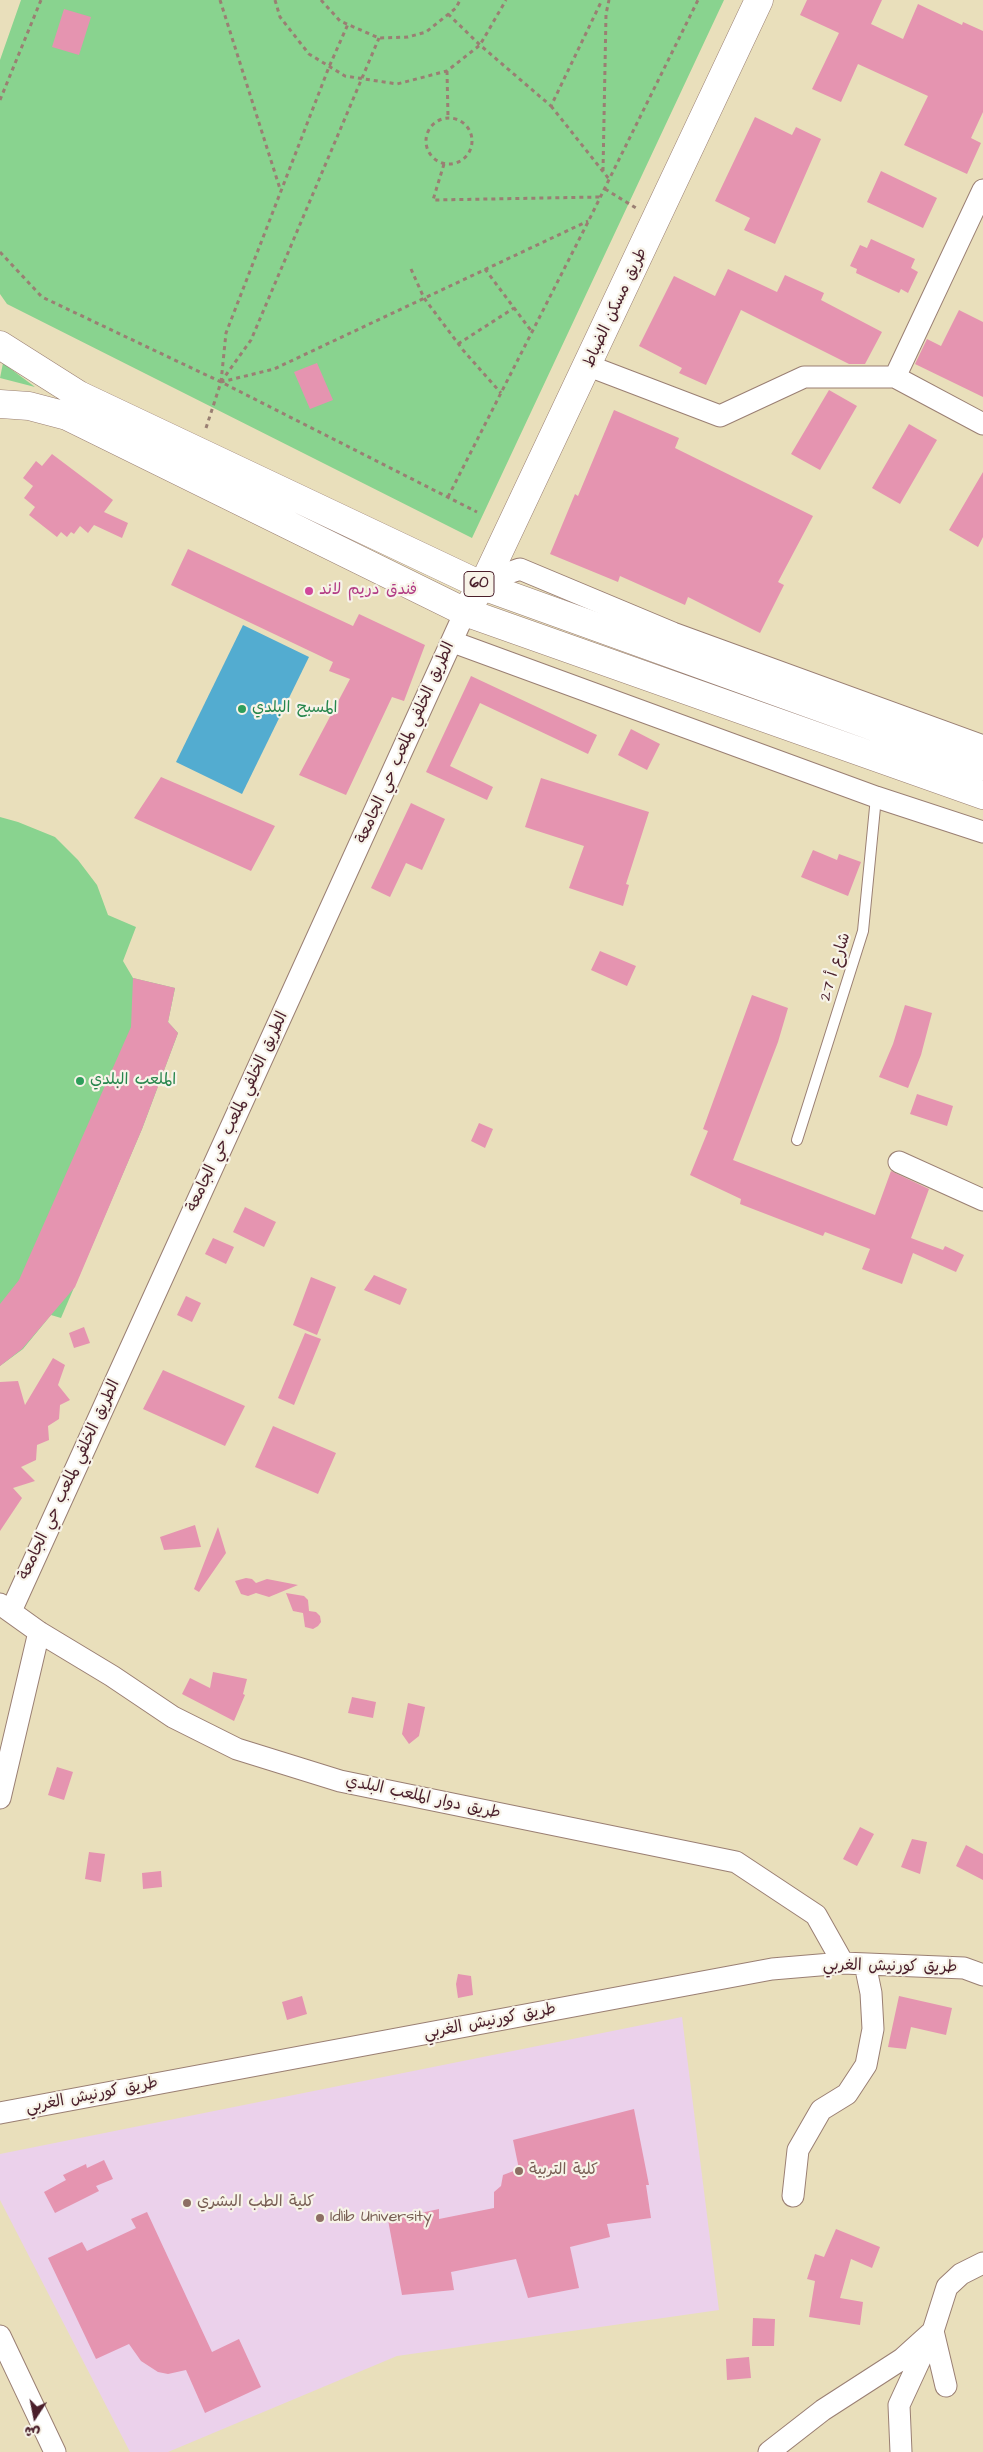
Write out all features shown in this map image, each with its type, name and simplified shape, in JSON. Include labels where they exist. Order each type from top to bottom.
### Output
[{"type":"main road","name":"طريق مسكن الضباط","points":[[465,612],[484,584],[589,366],[759,0]]},
{"type":"main road","name":"60","points":[[0,345],[79,395],[484,584],[983,766]]},
{"type":"main road","name":"60","points":[[0,404],[29,406],[67,416],[465,612],[983,795]]},
{"type":"street","points":[[895,377],[983,190]]},
{"type":"street","points":[[0,334],[32,364]]},
{"type":"street","points":[[589,366],[720,416],[804,377],[895,377],[983,424]]},
{"type":"street","points":[[0,414],[42,410]]},
{"type":"street","points":[[484,584],[520,569],[672,633],[983,746]]},
{"type":"street","name":"الطريق الخلفي لملعب حي الجامعة","points":[[5,1608],[465,612]]},
{"type":"street","points":[[452,642],[876,797],[983,832]]},
{"type":"street","points":[[899,1162],[983,1200]]},
{"type":"street","name":"طريق دوار الملعب البلدي","points":[[5,1608],[39,1632],[112,1676],[173,1717],[237,1749],[350,1783],[736,1862],[816,1915],[843,1963]]},
{"type":"street","points":[[0,1798],[39,1632]]},
{"type":"street","name":"طريق كورنيش الغربي","points":[[0,2113],[772,1969],[843,1963],[964,1968],[983,1975]]},
{"type":"street","points":[[793,2196],[798,2150],[821,2110],[847,2094],[866,2066],[873,2029],[871,1993],[864,1964]]},
{"type":"street","points":[[902,2452],[900,2405],[933,2331],[947,2288],[961,2274],[983,2263]]},
{"type":"street","points":[[933,2331],[946,2386]]},
{"type":"street","points":[[769,2452],[823,2410],[902,2358],[933,2331]]},
{"type":"street","points":[[0,2336],[55,2452]]},
{"type":"lane","name":"شارع أ 27","points":[[797,1140],[863,931],[876,797]]},
{"type":"path","points":[[0,100],[41,0]]},
{"type":"path","points":[[220,0],[280,192]]},
{"type":"path","points":[[275,0],[280,17],[309,54],[345,76],[397,84],[447,71],[480,45],[506,0]]},
{"type":"path","points":[[321,0],[340,21],[379,38],[408,37],[426,32],[456,8],[460,0]]},
{"type":"path","points":[[551,106],[602,0]]},
{"type":"path","points":[[602,171],[606,14],[609,0]]},
{"type":"path","points":[[448,497],[698,0]]},
{"type":"path","points":[[448,14],[480,45],[551,106],[609,179]]},
{"type":"path","points":[[198,452],[221,382],[226,333],[329,67],[348,24]]},
{"type":"path","points":[[221,382],[252,340],[379,38]]},
{"type":"path","points":[[447,71],[448,117]]},
{"type":"path","points":[[448,117],[457,118],[466,124],[473,140],[472,148],[464,160],[453,164],[444,164],[437,161],[428,152],[426,136],[432,125],[438,120],[448,117]]},
{"type":"path","points":[[444,164],[433,200],[600,197]]},
{"type":"path","points":[[604,189],[657,218]]},
{"type":"path","points":[[221,382],[274,369],[589,220]]},
{"type":"path","points":[[0,252],[42,297],[221,382],[477,512]]},
{"type":"path","points":[[411,270],[424,298],[458,344],[501,393]]},
{"type":"path","points":[[485,270],[532,332]]},
{"type":"path","points":[[458,344],[514,308]]},
{"type":"shaded area","points":[[682,2017],[719,2310],[397,2356],[168,2452],[130,2452],[0,2200],[0,2154]]},
{"type":"green space","points":[[21,0],[724,0],[472,538],[7,304],[0,294],[0,60]]},
{"type":"green space","points":[[3,363],[35,387],[0,378]]},
{"type":"green space","name":"الملعب البلدي","points":[[0,817],[55,837],[78,860],[97,885],[108,915],[136,927],[123,961],[133,978],[175,988],[168,1022],[178,1033],[142,1129],[61,1318],[51,1315],[23,1349],[0,1366]]},
{"type":"water","name":"المسبح البلدي","points":[[243,625],[309,657],[242,794],[176,762]]},
{"type":"building","points":[[807,0],[882,0],[871,24],[903,39],[918,4],[962,25],[963,22],[983,31],[983,112],[971,138],[981,143],[967,174],[904,145],[928,96],[858,64],[841,102],[812,89],[839,33],[800,15]]},
{"type":"building","points":[[64,9],[91,17],[79,55],[52,47]]},
{"type":"building","points":[[755,117],[792,135],[796,127],[821,139],[775,244],[744,230],[750,218],[715,201]]},
{"type":"building","points":[[881,171],[937,198],[923,228],[867,202]]},
{"type":"building","points":[[871,239],[915,259],[911,268],[918,272],[908,293],[901,289],[899,293],[856,273],[857,269],[850,266],[860,245],[867,248]]},
{"type":"building","points":[[728,269],[777,292],[785,275],[824,293],[821,300],[882,332],[865,364],[849,364],[741,310],[706,385],[679,373],[682,368],[639,346],[674,276],[715,296]]},
{"type":"building","points":[[959,310],[983,322],[983,397],[915,364],[927,339],[941,346]]},
{"type":"building","points":[[317,363],[333,400],[310,409],[294,372]]},
{"type":"building","points":[[829,390],[857,406],[820,470],[791,454]]},
{"type":"building","points":[[614,410],[679,438],[675,448],[813,516],[778,582],[784,585],[760,633],[688,597],[685,605],[620,576],[618,582],[550,554],[575,494],[578,496]]},
{"type":"building","points":[[909,424],[937,440],[900,504],[872,488]]},
{"type":"building","points":[[52,454],[113,500],[104,512],[128,523],[122,538],[94,525],[88,533],[80,526],[74,534],[71,532],[67,537],[61,532],[57,537],[29,515],[35,507],[24,498],[33,486],[23,478],[36,461],[42,466]]},
{"type":"building","points":[[983,472],[983,537],[978,547],[949,530]]},
{"type":"building","points":[[188,549],[353,626],[359,614],[425,645],[404,701],[392,697],[346,795],[299,775],[350,679],[329,671],[333,662],[171,585]]},
{"type":"building","points":[[471,676],[597,735],[588,754],[480,703],[450,766],[493,787],[487,800],[426,772]]},
{"type":"building","points":[[631,729],[660,744],[647,770],[618,755]]},
{"type":"building","points":[[161,777],[275,826],[251,871],[134,818]]},
{"type":"building","points":[[541,778],[649,812],[626,884],[629,885],[623,906],[569,888],[584,846],[525,827]]},
{"type":"building","points":[[411,803],[445,819],[422,870],[406,863],[390,897],[371,888]]},
{"type":"building","points":[[813,850],[837,860],[839,854],[861,862],[848,896],[801,877]]},
{"type":"building","points":[[600,951],[636,966],[627,986],[591,970]]},
{"type":"building","points":[[133,978],[175,988],[168,1022],[178,1033],[142,1129],[75,1287],[22,1349],[0,1366],[0,1304],[19,1280],[131,1027]]},
{"type":"building","points":[[752,995],[788,1008],[778,1042],[733,1160],[875,1215],[891,1171],[929,1189],[911,1238],[943,1250],[945,1246],[964,1255],[956,1272],[913,1253],[902,1284],[862,1269],[870,1249],[825,1232],[823,1236],[740,1204],[741,1199],[690,1175],[708,1131],[703,1129]]},
{"type":"building","points":[[905,1005],[932,1013],[921,1055],[908,1088],[879,1077],[893,1044]]},
{"type":"building","points":[[917,1094],[953,1106],[947,1126],[910,1114]]},
{"type":"building","points":[[479,1123],[493,1129],[485,1148],[471,1141]]},
{"type":"building","points":[[245,1207],[276,1222],[264,1247],[233,1232]]},
{"type":"building","points":[[213,1238],[234,1247],[226,1264],[205,1254]]},
{"type":"building","points":[[374,1275],[407,1289],[400,1305],[364,1290]]},
{"type":"building","points":[[311,1277],[336,1287],[317,1335],[293,1325]]},
{"type":"building","points":[[186,1296],[201,1303],[192,1322],[177,1315]]},
{"type":"building","points":[[84,1327],[90,1343],[74,1348],[69,1333]]},
{"type":"building","points":[[305,1333],[321,1339],[294,1405],[278,1398]]},
{"type":"building","points":[[53,1358],[65,1365],[58,1385],[70,1400],[60,1405],[59,1419],[48,1426],[49,1440],[37,1445],[36,1460],[21,1467],[35,1481],[13,1488],[22,1498],[0,1531],[0,1382],[18,1381],[25,1405]]},
{"type":"building","points":[[163,1370],[245,1406],[225,1446],[143,1409]]},
{"type":"building","points":[[273,1426],[336,1453],[318,1494],[255,1467]]},
{"type":"building","points":[[195,1525],[201,1547],[164,1550],[160,1537]]},
{"type":"building","points":[[218,1527],[226,1553],[199,1592],[194,1589]]},
{"type":"building","points":[[246,1578],[252,1579],[256,1583],[267,1579],[298,1585],[269,1597],[256,1593],[248,1596],[241,1594],[235,1581]]},
{"type":"building","points":[[286,1593],[304,1596],[308,1600],[309,1611],[316,1612],[320,1616],[321,1622],[318,1626],[313,1629],[305,1627],[303,1613],[293,1611]]},
{"type":"building","points":[[213,1672],[247,1679],[243,1694],[245,1695],[234,1721],[182,1694],[190,1678],[210,1688]]},
{"type":"building","points":[[352,1697],[376,1702],[373,1718],[348,1713]]},
{"type":"building","points":[[408,1703],[425,1707],[419,1736],[409,1744],[402,1734]]},
{"type":"building","points":[[57,1767],[73,1772],[64,1800],[48,1795]]},
{"type":"building","points":[[860,1827],[874,1834],[857,1866],[843,1859]]},
{"type":"building","points":[[912,1839],[927,1842],[920,1874],[901,1867]]},
{"type":"building","points":[[966,1845],[983,1854],[983,1880],[956,1866]]},
{"type":"building","points":[[89,1852],[105,1854],[101,1882],[85,1879]]},
{"type":"building","points":[[161,1871],[162,1887],[143,1889],[142,1873]]},
{"type":"building","points":[[458,1974],[471,1976],[473,1995],[458,1998],[456,1984]]},
{"type":"building","points":[[302,1996],[307,2014],[287,2020],[282,2002]]},
{"type":"building","points":[[899,1996],[952,2008],[946,2035],[911,2027],[906,2049],[888,2047]]},
{"type":"building","points":[[634,2109],[649,2185],[646,2185],[651,2218],[607,2224],[610,2237],[570,2247],[579,2288],[528,2298],[516,2259],[451,2272],[454,2290],[402,2295],[388,2220],[439,2209],[439,2219],[494,2208],[494,2192],[501,2186],[503,2175],[519,2169],[513,2140]]},
{"type":"building","points":[[104,2160],[113,2179],[96,2186],[99,2191],[55,2213],[44,2192],[66,2180],[63,2175],[86,2164],[87,2168]]},
{"type":"building","points":[[147,2212],[212,2352],[239,2339],[261,2387],[205,2413],[186,2370],[168,2374],[158,2372],[141,2361],[129,2344],[96,2359],[48,2258],[82,2242],[87,2251],[136,2228],[131,2219]]},
{"type":"building","points":[[836,2229],[880,2247],[872,2268],[851,2259],[840,2298],[863,2302],[860,2325],[809,2317],[815,2281],[807,2279],[815,2254],[824,2257]]},
{"type":"building","points":[[753,2318],[775,2319],[774,2346],[752,2346]]},
{"type":"building","points":[[749,2357],[751,2378],[727,2380],[726,2359]]},
{"type":"place","name":"فندق دريم لاند","points":[[309,591]]},
{"type":"place","name":"المسبح البلدي","points":[[242,709]]},
{"type":"place","name":"الملعب البلدي","points":[[80,1081]]},
{"type":"place","name":"كلية التربية","points":[[519,2171]]},
{"type":"place","name":"كلية الطب البشري","points":[[187,2203]]},
{"type":"place","name":"Idlib University","points":[[320,2218]]}]
